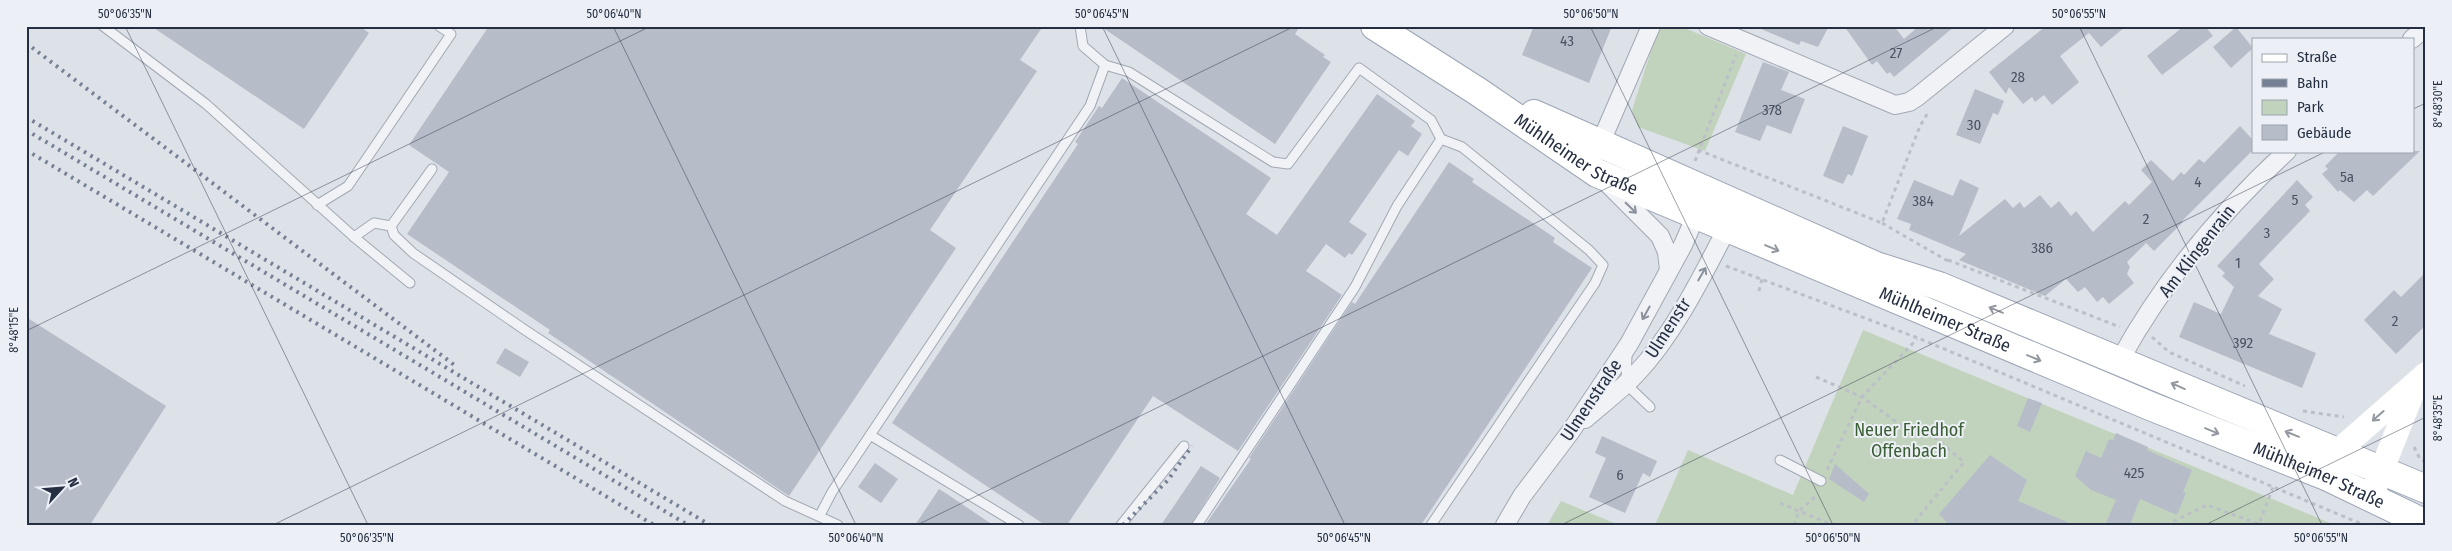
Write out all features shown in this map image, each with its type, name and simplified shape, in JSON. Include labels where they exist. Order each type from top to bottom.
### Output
[{"type":"main road","name":"Mühlheimer Straße","points":[[1375,26],[1476,91],[1597,173],[1696,216],[1733,217],[1939,286],[2120,360],[2331,464],[2371,497],[2417,520]]},
{"type":"main road","name":"Mühlheimer Straße","points":[[1476,91],[1708,190],[1733,217],[2142,403],[2331,464],[2381,470],[2426,489]]},
{"type":"street","points":[[1600,144],[1651,26]]},
{"type":"street","points":[[1708,26],[1895,105],[1909,102],[1934,84],[2004,26]]},
{"type":"street","points":[[2413,38],[2426,27]]},
{"type":"street","name":"Am Klingenrain","points":[[2120,360],[2136,331],[2200,240],[2286,152]]},
{"type":"street","points":[[1597,173],[1660,236],[1667,252],[1669,270]]},
{"type":"street","name":"Ulmenstraße","points":[[1505,525],[1522,496],[1571,431],[1629,344],[1669,270],[1708,190]]},
{"type":"street","name":"Ulmenstr","points":[[1571,431],[1626,384],[1650,357],[1676,319],[1733,217]]},
{"type":"street","points":[[2331,464],[2372,421],[2420,379]]},
{"type":"street","points":[[2371,497],[2395,435],[2420,379]]},
{"type":"lane","points":[[103,26],[206,104],[354,237],[410,283]]},
{"type":"lane","points":[[317,204],[348,186],[451,34],[439,26]]},
{"type":"lane","points":[[1080,26],[1083,46],[1105,65],[1129,72],[1273,162],[1288,164],[1359,68],[1431,120],[1441,139],[1462,147],[1589,250],[1604,265],[1595,283],[1432,525]]},
{"type":"lane","points":[[820,515],[832,492],[1090,106],[1105,65]]},
{"type":"lane","points":[[1196,525],[1355,287],[1398,206],[1441,139]]},
{"type":"lane","points":[[432,169],[392,226],[394,235],[413,252],[525,330],[785,501],[820,515],[838,525]]},
{"type":"lane","points":[[354,237],[374,223],[392,226]]},
{"type":"lane","points":[[1629,344],[1625,370],[1626,384],[1650,407]]},
{"type":"lane","points":[[870,435],[1019,525]]},
{"type":"lane","points":[[1121,525],[1184,446]]},
{"type":"lane","points":[[1780,460],[1821,481]]},
{"type":"path","points":[[1698,150],[1882,223],[1920,126],[1940,92],[1934,84]]},
{"type":"path","points":[[1948,260],[2113,325],[2153,337],[2169,352],[2246,387]]},
{"type":"path","points":[[1759,291],[1762,279]]},
{"type":"path","points":[[1816,377],[1862,397],[1912,434],[1931,434],[1964,462],[1912,525]]},
{"type":"path","points":[[1794,525],[1799,511],[1813,499],[1862,397]]},
{"type":"path","points":[[2297,410],[2343,418],[2360,411],[2372,421]]},
{"type":"path","points":[[2395,435],[2409,439],[2420,459],[2426,462]]},
{"type":"path","points":[[2166,525],[2207,505],[2259,524],[2273,487]]},
{"type":"path","points":[[1780,503],[1832,525]]},
{"type":"green space","points":[[1659,26],[1680,26],[1746,54],[1705,151],[1638,127],[1632,110]]},
{"type":"green space","name":"Neuer Friedhof Offenbach","points":[[1863,330],[2335,525],[1655,525],[1688,450],[1793,495]]},
{"type":"green space","points":[[1561,501],[1619,525],[1547,525]]},
{"type":"building","points":[[151,26],[359,26],[369,33],[304,129]]},
{"type":"building","points":[[489,26],[1043,26],[1020,60],[1037,71],[930,230],[956,248],[789,496],[548,333],[550,330],[407,234],[449,172],[409,145]]},
{"type":"building","points":[[1100,26],[1300,26],[1295,34],[1325,55],[1323,57],[1331,62],[1275,144]]},
{"type":"building","points":[[1534,26],[1612,26],[1589,83],[1522,55]]},
{"type":"building","points":[[1754,26],[1829,26],[1818,47],[1801,41],[1799,45]]},
{"type":"building","points":[[1844,26],[1894,26],[1904,39],[1919,26],[1955,26],[1894,77],[1890,72],[1887,74],[1877,61],[1872,65]]},
{"type":"building","points":[[2046,26],[2126,26],[2101,47],[2089,33],[2060,56],[2079,82],[2052,105],[2044,95],[2035,102],[2032,97],[2023,104],[2009,87],[2006,94],[1989,72]]},
{"type":"building","points":[[2184,26],[2205,26],[2213,36],[2162,75],[2147,56]]},
{"type":"building","points":[[2236,27],[2252,49],[2231,68],[2213,47]]},
{"type":"building","points":[[1763,62],[1789,72],[1781,90],[1805,99],[1791,134],[1767,125],[1760,141],[1735,132]]},
{"type":"building","points":[[1122,78],[1271,178],[1246,214],[1277,235],[1377,94],[1415,121],[1411,126],[1422,134],[1408,156],[1399,150],[1349,222],[1367,234],[1352,255],[1349,253],[1345,258],[1326,244],[1306,271],[1342,295],[1238,451],[1153,396],[1067,525],[1045,525],[892,423],[1078,144],[1075,142],[1099,106],[1102,108]]},
{"type":"building","points":[[1975,89],[2004,101],[1998,115],[1993,113],[1980,144],[1956,135]]},
{"type":"building","points":[[1843,126],[1868,136],[1852,176],[1848,174],[1843,184],[1823,176]]},
{"type":"building","points":[[2240,126],[2252,139],[2252,151],[2154,251],[2146,243],[2127,262],[2130,267],[2127,274],[2134,283],[2109,304],[2103,297],[2097,302],[2085,287],[2078,292],[2066,279],[2045,296],[1959,260],[1966,254],[1909,230],[1911,224],[1897,219],[1914,180],[1953,196],[1960,179],[1979,188],[1959,236],[2005,199],[2013,208],[2020,202],[2024,208],[2040,195],[2051,208],[2059,201],[2071,216],[2076,211],[2093,232],[2125,201],[2129,205],[2152,182],[2141,170],[2151,160],[2173,181],[2181,172],[2184,175],[2199,159],[2204,163]]},
{"type":"building","points":[[2420,151],[2373,196],[2367,190],[2354,202],[2340,190],[2338,192],[2322,174],[2328,169],[2325,166],[2339,152]]},
{"type":"building","points":[[1449,162],[1474,179],[1472,182],[1555,238],[1553,242],[1592,268],[1421,525],[1205,525],[1251,459],[1249,458],[1352,302],[1355,304]]},
{"type":"building","points":[[2297,180],[2313,197],[2305,205],[2310,211],[2259,264],[2274,279],[2258,296],[2282,309],[2269,334],[2316,353],[2302,388],[2179,337],[2194,302],[2221,314],[2234,287],[2222,276],[2225,273],[2217,266]]},
{"type":"building","points":[[2426,272],[2426,325],[2396,354],[2364,320],[2394,290],[2401,297]]},
{"type":"building","points":[[26,317],[166,406],[90,525],[26,525]]},
{"type":"building","points":[[505,348],[529,362],[520,377],[496,363]]},
{"type":"building","points":[[2028,398],[2042,403],[2030,432],[2017,426]]},
{"type":"building","points":[[2116,433],[2148,447],[2147,450],[2192,470],[2183,492],[2186,493],[2177,515],[2140,499],[2130,525],[2105,525],[2116,500],[2091,490],[2075,476],[2086,451],[2101,458],[2109,439],[2113,440]]},
{"type":"building","points":[[1602,436],[1657,461],[1650,477],[1643,473],[1625,513],[1589,497],[1606,458],[1595,453]]},
{"type":"building","points":[[1990,455],[2027,480],[2018,501],[2074,525],[1949,525],[1939,514]]},
{"type":"building","points":[[875,463],[898,479],[881,503],[858,487]]},
{"type":"building","points":[[1835,464],[1869,494],[1864,502],[1829,479]]},
{"type":"building","points":[[1201,466],[1220,478],[1191,525],[1161,525]]},
{"type":"building","points":[[939,489],[947,494],[993,525],[915,525]]},
{"type":"railway","points":[[26,43],[457,367]]},
{"type":"railway","points":[[26,117],[710,525]]},
{"type":"railway","points":[[26,130],[688,525]]},
{"type":"railway","points":[[26,150],[654,525]]},
{"type":"railway","points":[[1123,525],[1168,480],[1192,446]]}]
